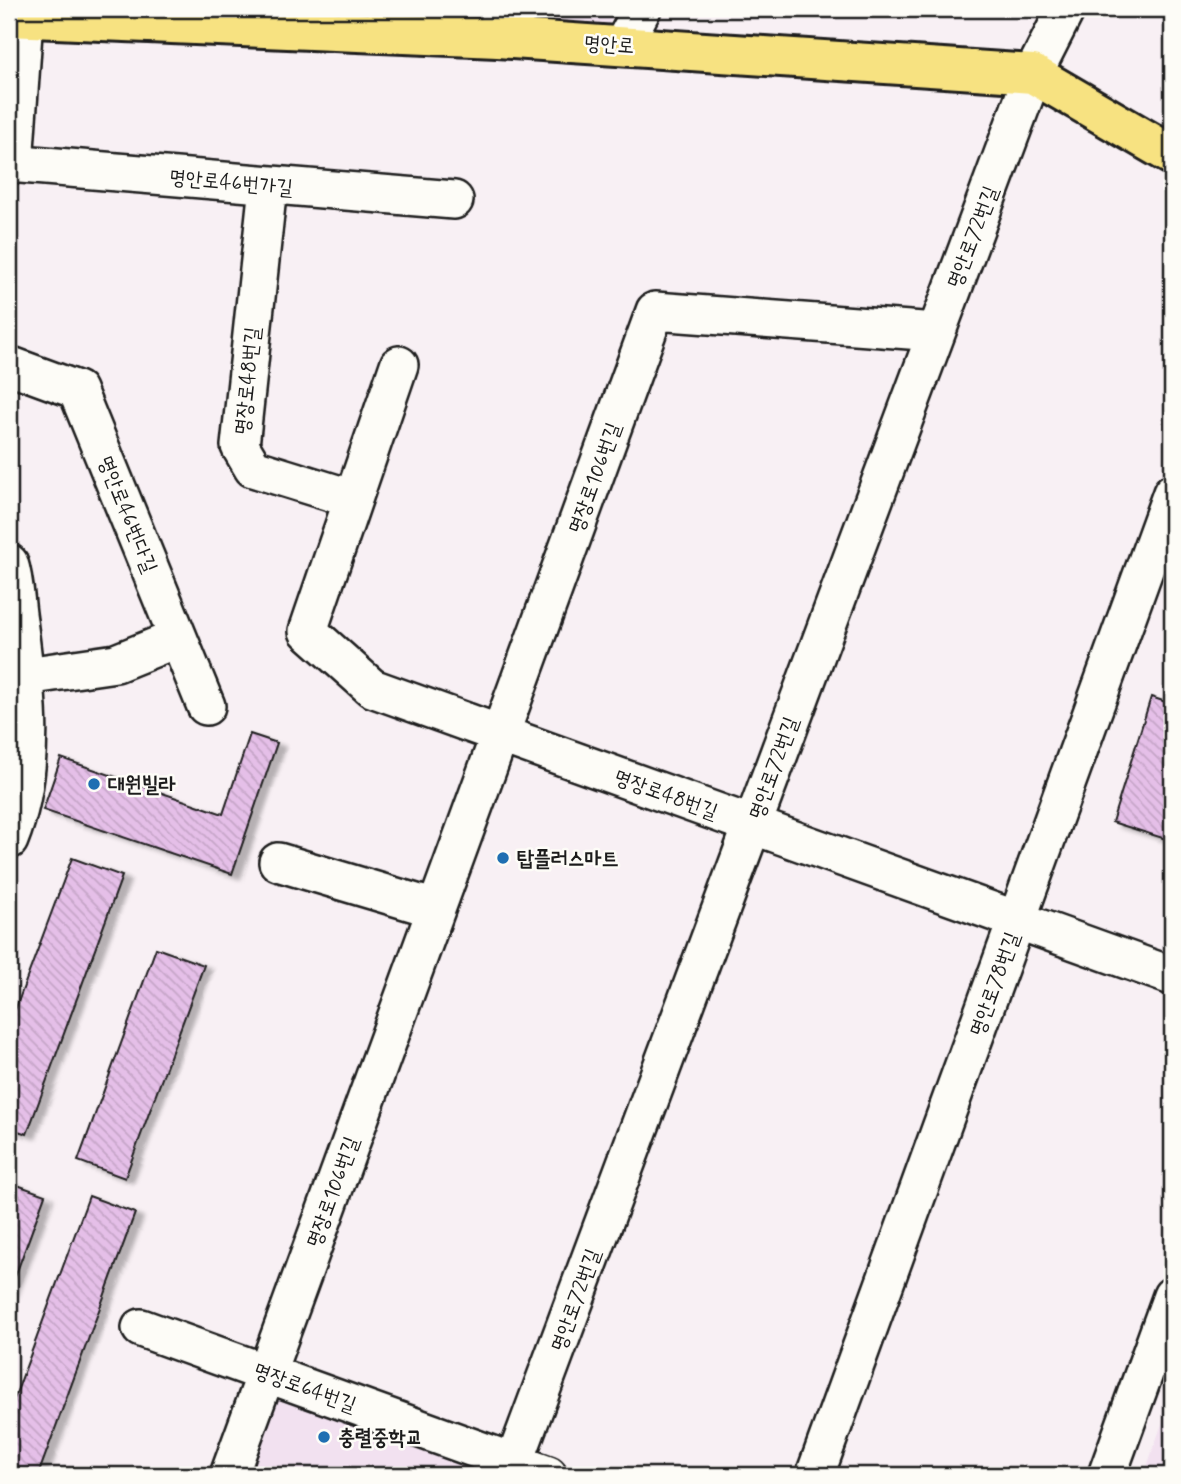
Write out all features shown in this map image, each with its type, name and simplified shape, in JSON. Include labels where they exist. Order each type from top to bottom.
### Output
[{"type":"main road","name":"명안로","points":[[16,18],[500,23],[623,45],[1033,74],[1172,155]]},
{"type":"street","points":[[623,45],[642,9]]},
{"type":"street","name":"명안로72번길","points":[[514,1463],[1033,74],[1066,9]]},
{"type":"street","name":"명안로","points":[[12,164],[16,18]]},
{"type":"street","name":"명안로46번가길","points":[[12,164],[454,200]]},
{"type":"street","name":"명장로48번길","points":[[268,186],[240,446],[253,468],[353,499]]},
{"type":"street","name":"명장로106번길","points":[[229,1475],[655,311],[936,332]]},
{"type":"street","name":"명안로46번다길","points":[[9,365],[77,390],[206,706]]},
{"type":"street","name":"명장로48번길","points":[[399,365],[308,631],[372,688],[1172,976]]},
{"type":"street","name":"명안로78번길","points":[[815,1475],[1172,493]]},
{"type":"street","points":[[9,562],[26,676],[27,770],[19,816],[9,840]]},
{"type":"street","points":[[26,676],[116,663],[178,638]]},
{"type":"street","points":[[278,862],[436,909]]},
{"type":"street","points":[[1107,1475],[1172,1296]]},
{"type":"street","name":"명장로64번길","points":[[141,1328],[548,1475]]},
{"type":"shaded area","points":[[285,9],[617,9],[609,24]]},
{"type":"shaded area","points":[[1172,1395],[1172,1475],[1144,1475]]},
{"type":"shaded area","name":"충렬중학교","points":[[277,1399],[490,1475],[250,1475]]},
{"type":"building","points":[[1151,697],[1172,704],[1172,841],[1112,822]]},
{"type":"building","name":"대원빌라","points":[[250,734],[277,743],[232,874],[43,810],[61,758],[223,814]]},
{"type":"building","points":[[72,858],[122,876],[27,1134],[9,1128],[9,1026]]},
{"type":"building","points":[[156,948],[204,965],[125,1178],[78,1161]]},
{"type":"building","points":[[9,1182],[45,1195],[9,1293]]},
{"type":"building","points":[[89,1196],[135,1213],[38,1475],[9,1475],[9,1413]]},
{"type":"place","name":"대원빌라","points":[[94,784]]},
{"type":"place","name":"탑플러스마트","points":[[503,858]]},
{"type":"place","name":"충렬중학교","points":[[324,1437]]}]
